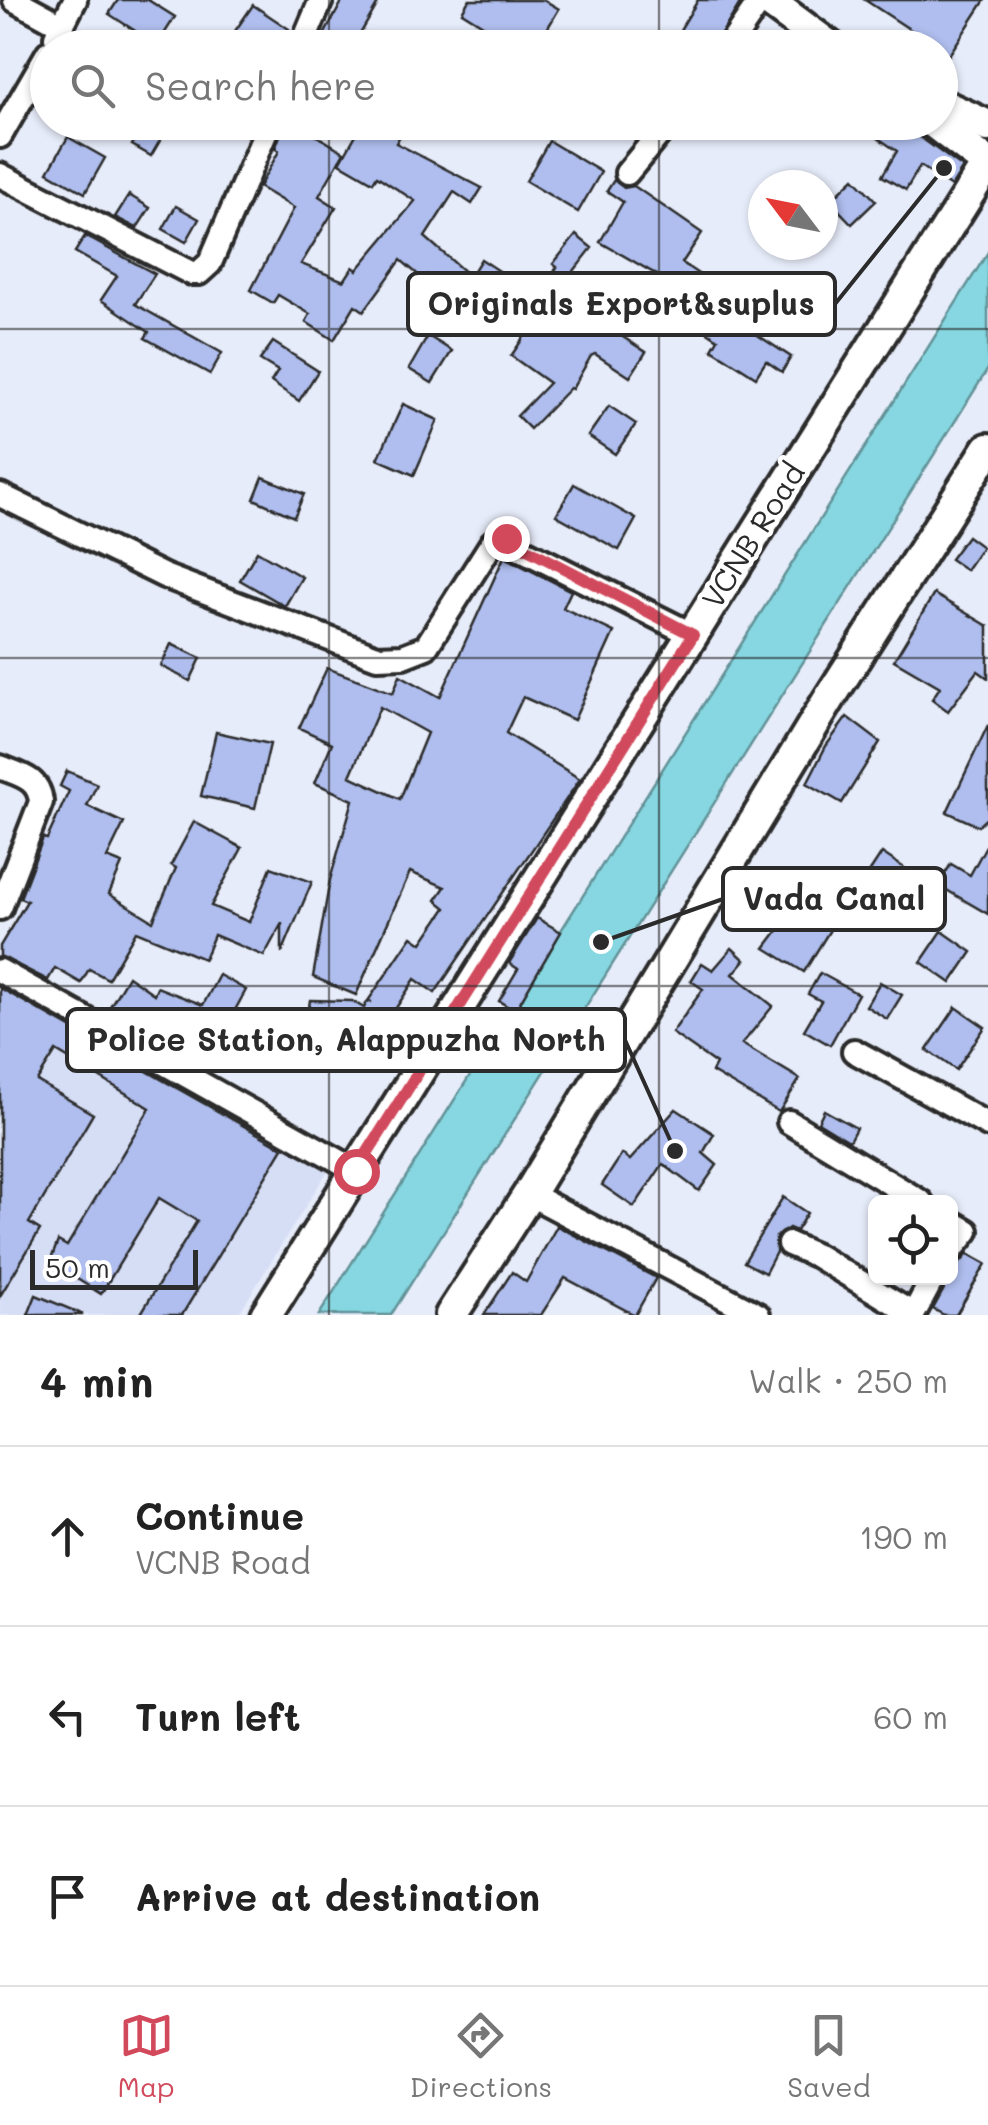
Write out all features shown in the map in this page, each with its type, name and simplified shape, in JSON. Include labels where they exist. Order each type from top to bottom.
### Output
[{"type":"main road","points":[[764,0],[806,30]]},
{"type":"main road","points":[[958,112],[988,126]]},
{"type":"main road","points":[[957,140],[988,163]]},
{"type":"main road","name":"VCNB Road","points":[[266,1315],[988,163]]},
{"type":"main road","points":[[451,1315],[529,1194],[829,699],[988,448]]},
{"type":"street","points":[[15,0],[63,26]]},
{"type":"street","points":[[61,30],[75,0]]},
{"type":"street","points":[[310,30],[322,0]]},
{"type":"street","points":[[742,30],[764,0]]},
{"type":"street","points":[[0,136],[30,83]]},
{"type":"street","points":[[0,175],[190,273],[199,272],[210,263],[262,140]]},
{"type":"street","points":[[627,173],[654,140]]},
{"type":"street","points":[[0,495],[164,576],[377,657],[403,656],[426,647],[492,543],[499,538],[506,538],[693,635]]},
{"type":"street","points":[[0,767],[32,780],[40,790],[42,802],[0,908]]},
{"type":"street","points":[[0,971],[356,1171]]},
{"type":"street","points":[[854,1051],[988,1126]]},
{"type":"street","points":[[789,1122],[909,1195]]},
{"type":"street","points":[[529,1194],[758,1315]]},
{"type":"street","points":[[789,1244],[913,1314],[929,1285]]},
{"type":"shaded area","points":[[0,975],[328,1170],[238,1315],[0,1315]]},
{"type":"water","points":[[988,252],[988,369],[391,1315],[319,1315]]},
{"type":"building","points":[[118,0],[148,0],[175,17],[167,30],[134,30],[109,14]]},
{"type":"building","points":[[343,0],[380,0],[362,30],[327,30]]},
{"type":"building","points":[[469,0],[544,0],[559,9],[547,30],[491,30],[462,12]]},
{"type":"building","points":[[698,0],[742,0],[724,30],[680,30]]},
{"type":"building","points":[[865,0],[985,0],[958,41],[958,30],[911,30]]},
{"type":"building","points":[[253,5],[289,29],[288,30],[236,30]]},
{"type":"building","points":[[66,140],[105,158],[85,193],[48,172]]},
{"type":"building","points":[[135,140],[160,140],[151,156],[132,145]]},
{"type":"building","points":[[278,140],[324,140],[344,152],[319,196],[336,207],[301,264],[344,281],[415,201],[377,176],[373,182],[340,163],[353,140],[398,140],[396,143],[482,188],[472,204],[454,192],[425,237],[466,273],[447,294],[427,275],[423,279],[401,260],[364,311],[355,305],[334,340],[306,322],[310,314],[278,295],[273,303],[251,290],[294,208],[259,187],[279,151],[275,149]]},
{"type":"building","points":[[881,140],[924,140],[963,168],[951,187],[920,166],[906,190],[882,176],[897,151]]},
{"type":"building","points":[[549,141],[601,172],[578,212],[526,181]]},
{"type":"building","points":[[854,178],[876,201],[852,224],[838,209],[838,193]]},
{"type":"building","points":[[614,180],[624,188],[634,186],[702,233],[682,263],[719,288],[709,303],[791,357],[782,372],[766,361],[756,377],[712,349],[718,339],[679,313],[674,319],[651,304],[662,289],[652,282],[657,275],[600,242],[623,202],[607,191]]},
{"type":"building","points":[[129,195],[150,208],[137,228],[115,217]]},
{"type":"building","points":[[176,206],[199,219],[186,242],[163,229]]},
{"type":"building","points":[[576,235],[592,248],[556,294],[646,352],[630,377],[595,354],[591,356],[572,389],[530,429],[517,416],[549,383],[511,356],[539,315],[531,311],[557,267],[553,264]]},
{"type":"building","points":[[85,236],[155,274],[135,304],[222,353],[210,374],[145,338],[149,332],[101,300],[117,276],[75,252]]},
{"type":"building","points":[[481,259],[510,278],[491,306],[463,288]]},
{"type":"building","points":[[428,336],[452,351],[432,383],[409,369]]},
{"type":"building","points":[[273,342],[318,371],[299,401],[271,382],[278,371],[260,360]]},
{"type":"building","points":[[403,404],[438,420],[414,475],[378,459]]},
{"type":"building","points":[[609,406],[636,424],[615,454],[588,436]]},
{"type":"building","points":[[263,477],[304,494],[294,517],[254,499]]},
{"type":"building","points":[[574,484],[636,519],[619,550],[556,515]]},
{"type":"building","points":[[967,536],[982,547],[966,570],[950,559]]},
{"type":"building","points":[[257,551],[302,577],[285,606],[240,580]]},
{"type":"building","points":[[504,557],[571,591],[563,608],[614,632],[574,720],[523,697],[506,733],[580,779],[435,993],[415,979],[394,1011],[400,1015],[365,1055],[349,1045],[338,1051],[306,1027],[310,1000],[352,1001],[364,1008],[372,1002],[368,1001],[412,936],[422,943],[446,908],[436,900],[445,887],[410,872],[356,995],[313,977],[330,880],[353,800],[315,783],[332,743],[299,728],[327,668],[393,693],[400,675],[440,697]],"holes":[[[380,707],[427,733],[400,799],[350,776]]]},
{"type":"building","points":[[934,594],[988,626],[988,678],[978,671],[948,711],[932,699],[940,687],[894,660]]},
{"type":"building","points":[[171,644],[201,658],[190,681],[161,666]]},
{"type":"building","points":[[847,717],[880,742],[842,803],[807,783]]},
{"type":"building","points":[[988,725],[988,817],[978,826],[947,812]]},
{"type":"building","points":[[216,732],[270,744],[255,808],[201,796]]},
{"type":"building","points":[[67,771],[97,784],[87,806],[124,823],[107,858],[122,864],[109,894],[153,921],[176,868],[171,865],[194,822],[242,848],[211,906],[249,922],[271,867],[312,882],[282,953],[282,923],[264,956],[214,935],[204,959],[136,931],[108,979],[89,969],[81,983],[55,968],[48,980],[0,956],[0,946],[27,901],[20,898],[43,838],[47,839],[69,791],[60,786]]},
{"type":"building","points":[[988,842],[988,914],[938,885],[951,864],[970,875]]},
{"type":"building","points":[[882,853],[915,875],[894,907],[861,885]]},
{"type":"building","points":[[797,894],[836,920],[804,972],[765,948],[786,920]]},
{"type":"building","points":[[537,918],[561,932],[515,1011],[499,1001],[518,969],[509,963]]},
{"type":"building","points":[[942,931],[972,952],[951,983],[921,962]]},
{"type":"building","points":[[732,948],[745,960],[733,974],[773,1006],[742,1044],[800,1079],[779,1112],[712,1072],[716,1064],[672,1033],[703,989],[691,981],[702,963],[713,970]]},
{"type":"building","points":[[820,973],[858,994],[830,1045],[804,1030],[821,1001],[808,994]]},
{"type":"building","points":[[219,975],[246,990],[212,1052],[175,1032],[174,1035],[139,1021],[135,1029],[106,1013],[128,976],[154,994],[157,987],[203,1005]]},
{"type":"building","points":[[880,982],[902,995],[887,1019],[866,1006]]},
{"type":"building","points":[[0,988],[283,1148],[182,1315],[140,1315],[197,1221],[159,1198],[101,1294],[50,1262],[58,1241],[67,1246],[150,1108],[56,1051],[37,1081],[93,1114],[29,1223],[40,1230],[0,1296]]},
{"type":"building","points":[[956,1007],[985,1027],[956,1070],[927,1050]]},
{"type":"building","points":[[676,1109],[714,1134],[703,1153],[717,1165],[699,1191],[663,1164],[634,1207],[602,1185],[622,1154],[630,1160]]},
{"type":"building","points":[[824,1110],[856,1128],[849,1141],[818,1122]]},
{"type":"building","points":[[783,1197],[807,1213],[796,1231],[789,1228],[776,1237],[776,1252],[765,1273],[744,1262]]},
{"type":"building","points":[[557,1226],[656,1278],[635,1315],[565,1278],[541,1315],[484,1315],[512,1272],[526,1282]]},
{"type":"building","points":[[968,1254],[986,1264],[956,1315],[944,1315],[933,1309],[946,1285],[958,1285],[961,1262]]},
{"type":"building","points":[[36,1295],[82,1314],[82,1315],[28,1315]]},
{"type":"place","name":"Originals Export&suplus","points":[[944,168]]},
{"type":"place","name":"Vada Canal","points":[[601,942]]},
{"type":"place","name":"Police Station, Alappuzha North","points":[[675,1151]]},
{"type":"route","points":[[356,1171],[693,635],[506,538]]}]
